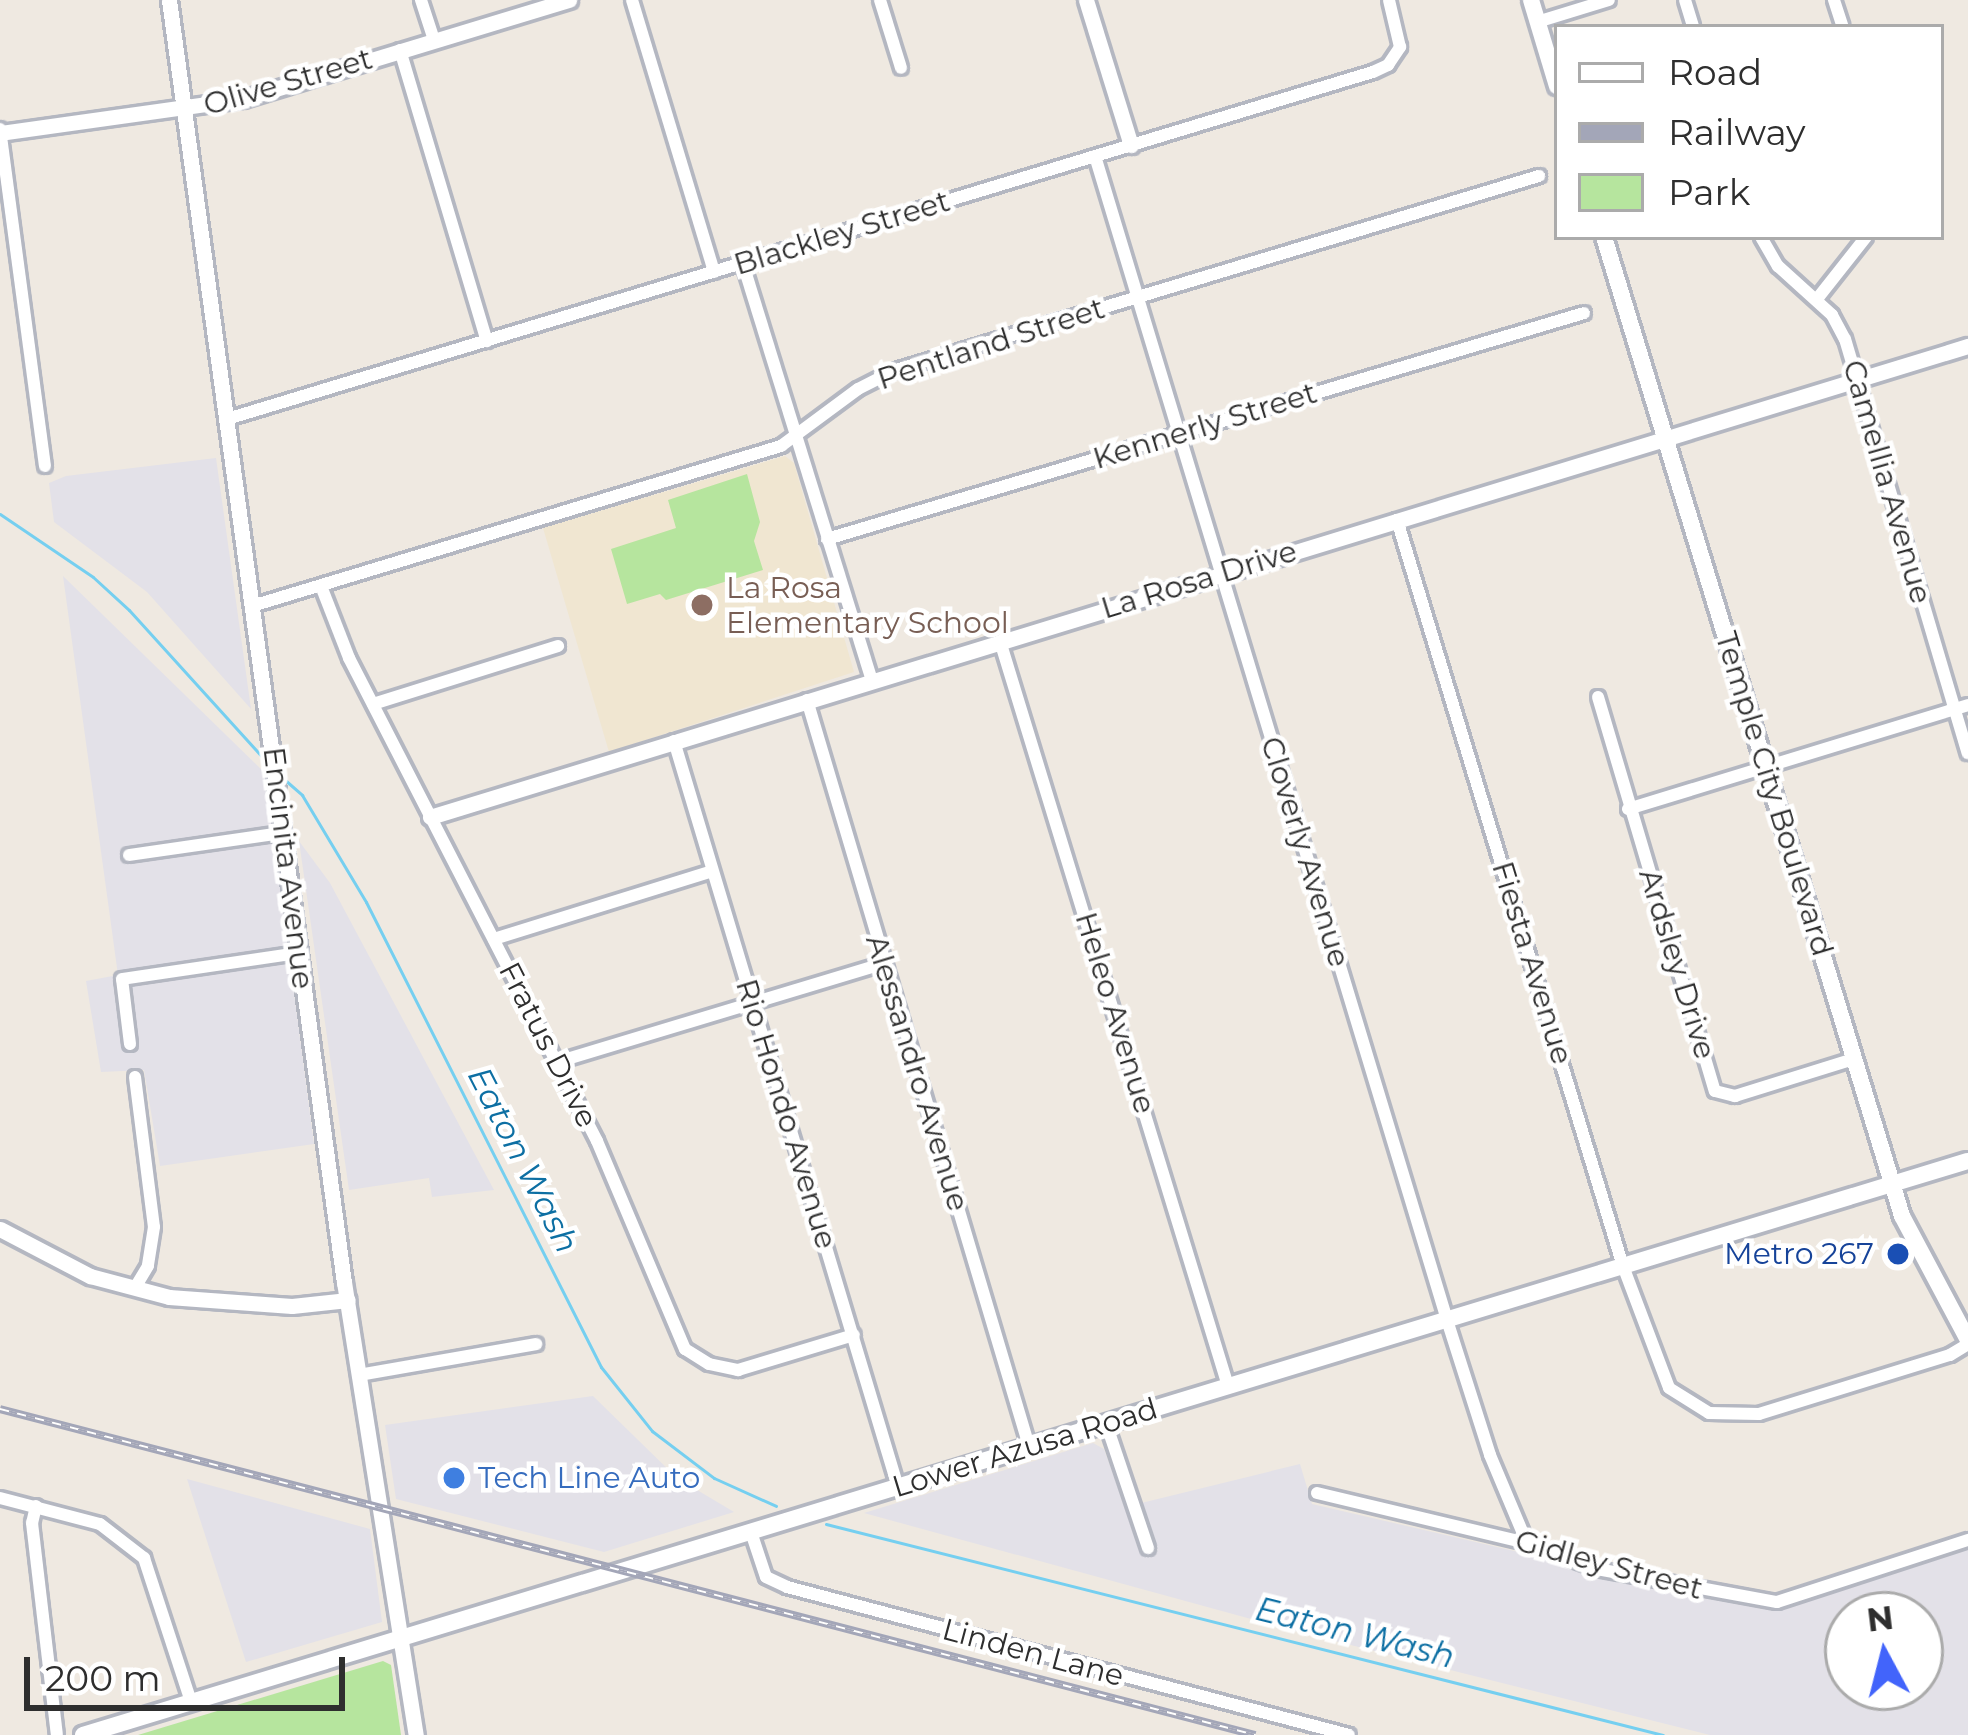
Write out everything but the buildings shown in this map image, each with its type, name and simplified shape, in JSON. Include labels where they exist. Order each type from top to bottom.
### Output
[{"type":"main road","points":[[1531,0],[1554,76]]},
{"type":"main road","name":"Temple City Boulevard","points":[[1605,240],[1893,1183],[1914,1244],[1968,1342]]},
{"type":"main road","name":"Lower Azusa Road","points":[[83,1735],[1968,1161]]},
{"type":"street","name":"Encinita Avenue","points":[[170,0],[298,953],[416,1735]]},
{"type":"street","points":[[421,0],[434,40]]},
{"type":"street","name":"Olive Street","points":[[0,131],[184,111],[243,99],[568,0]]},
{"type":"street","points":[[632,0],[714,272]]},
{"type":"street","points":[[880,0],[901,68]]},
{"type":"street","points":[[1086,0],[1131,145]]},
{"type":"street","name":"Blackley Street","points":[[227,419],[1388,65],[1400,47],[1389,0]]},
{"type":"street","points":[[1537,22],[1609,0]]},
{"type":"street","points":[[400,50],[487,341]]},
{"type":"street","points":[[0,131],[45,466]]},
{"type":"street","name":"Cloverly Avenue","points":[[1095,156],[1447,1319],[1490,1455],[1527,1543]]},
{"type":"street","name":"Pentland Street","points":[[252,606],[701,472],[796,437],[858,389],[893,371],[1539,176]]},
{"type":"street","name":"Camellia Avenue","points":[[1763,240],[1778,266],[1817,299],[1845,339],[1961,708],[1968,753]]},
{"type":"street","points":[[1817,299],[1864,240]]},
{"type":"street","points":[[743,264],[872,680]]},
{"type":"street","name":"Kennerly Street","points":[[827,539],[1584,313]]},
{"type":"street","name":"La Rosa Drive","points":[[430,817],[1968,346]]},
{"type":"street","name":"Fiesta Avenue","points":[[1397,520],[1655,1365],[1680,1399],[1709,1413],[1759,1414],[1950,1355],[1968,1342]]},
{"type":"street","name":"Fratus Drive","points":[[321,586],[373,704],[614,1179],[685,1349],[709,1364],[738,1370],[854,1334]]},
{"type":"street","name":"Heleo Avenue","points":[[1000,641],[1228,1386]]},
{"type":"street","points":[[373,704],[558,646]]},
{"type":"street","name":"Ardsley Drive","points":[[1598,697],[1715,1091],[1727,1098],[1854,1059]]},
{"type":"street","name":"Alessandro Avenue","points":[[807,700],[1029,1446]]},
{"type":"street","points":[[1628,809],[1961,708]]},
{"type":"street","name":"Rio Hondo Avenue","points":[[674,741],[898,1487]]},
{"type":"street","points":[[129,854],[282,833]]},
{"type":"street","points":[[494,939],[712,871]]},
{"type":"street","points":[[130,1044],[122,979],[298,953]]},
{"type":"street","points":[[557,1061],[884,962]]},
{"type":"street","points":[[135,1077],[154,1227],[148,1266],[135,1288]]},
{"type":"street","points":[[3,1234],[90,1276],[135,1288],[247,1305],[348,1300]]},
{"type":"street","points":[[359,1375],[536,1345]]},
{"type":"street","points":[[1106,1423],[1148,1548]]},
{"type":"street","name":"Gidley Street","points":[[1317,1493],[1527,1543],[1597,1569],[1778,1602],[1968,1540]]},
{"type":"street","points":[[0,1498],[100,1524],[144,1558],[191,1702]]},
{"type":"street","points":[[35,1506],[32,1523],[57,1735]]},
{"type":"street","name":"Linden Lane","points":[[751,1532],[766,1577],[787,1587],[1349,1735]]},
{"type":"shaded area","name":"La Rosa Elementary School","points":[[785,456],[794,463],[854,672],[609,752],[543,528]]},
{"type":"shaded area","points":[[216,458],[251,709],[147,592],[54,522],[49,483],[66,476]]},
{"type":"shaded area","points":[[63,576],[265,773],[314,1144],[160,1166],[144,1070],[101,1072],[86,981],[118,975]]},
{"type":"shaded area","points":[[299,841],[330,883],[494,1190],[432,1197],[429,1178],[349,1190]]},
{"type":"shaded area","points":[[593,1396],[677,1478],[734,1512],[604,1552],[396,1499],[385,1425]]},
{"type":"shaded area","points":[[1093,1443],[1104,1449],[1125,1507],[1300,1464],[1312,1504],[1768,1610],[1824,1593],[1824,1711],[1944,1711],[1944,1591],[1830,1591],[1968,1549],[1968,1735],[1710,1735],[1295,1631],[864,1513]]},
{"type":"shaded area","points":[[187,1479],[370,1529],[382,1622],[246,1662]]},
{"type":"green space","points":[[747,474],[760,522],[754,541],[763,570],[666,600],[660,594],[627,604],[611,549],[676,528],[668,500]]},
{"type":"green space","points":[[383,1661],[391,1665],[401,1735],[138,1735]]},
{"type":"waterway","name":"Eaton Wash","points":[[0,514],[93,577],[129,610],[264,759]]},
{"type":"waterway","name":"Eaton Wash","points":[[285,780],[302,795],[366,902],[601,1367],[652,1431],[714,1478],[776,1506]]},
{"type":"waterway","name":"Eaton Wash","points":[[826,1524],[1663,1735]]},
{"type":"railway","points":[[0,1409],[1255,1735]]},
{"type":"place","name":"La Rosa Elementary School","points":[[702,605]]},
{"type":"place","name":"Metro 267","points":[[1898,1254]]},
{"type":"place","name":"Tech Line Auto","points":[[454,1478]]}]
